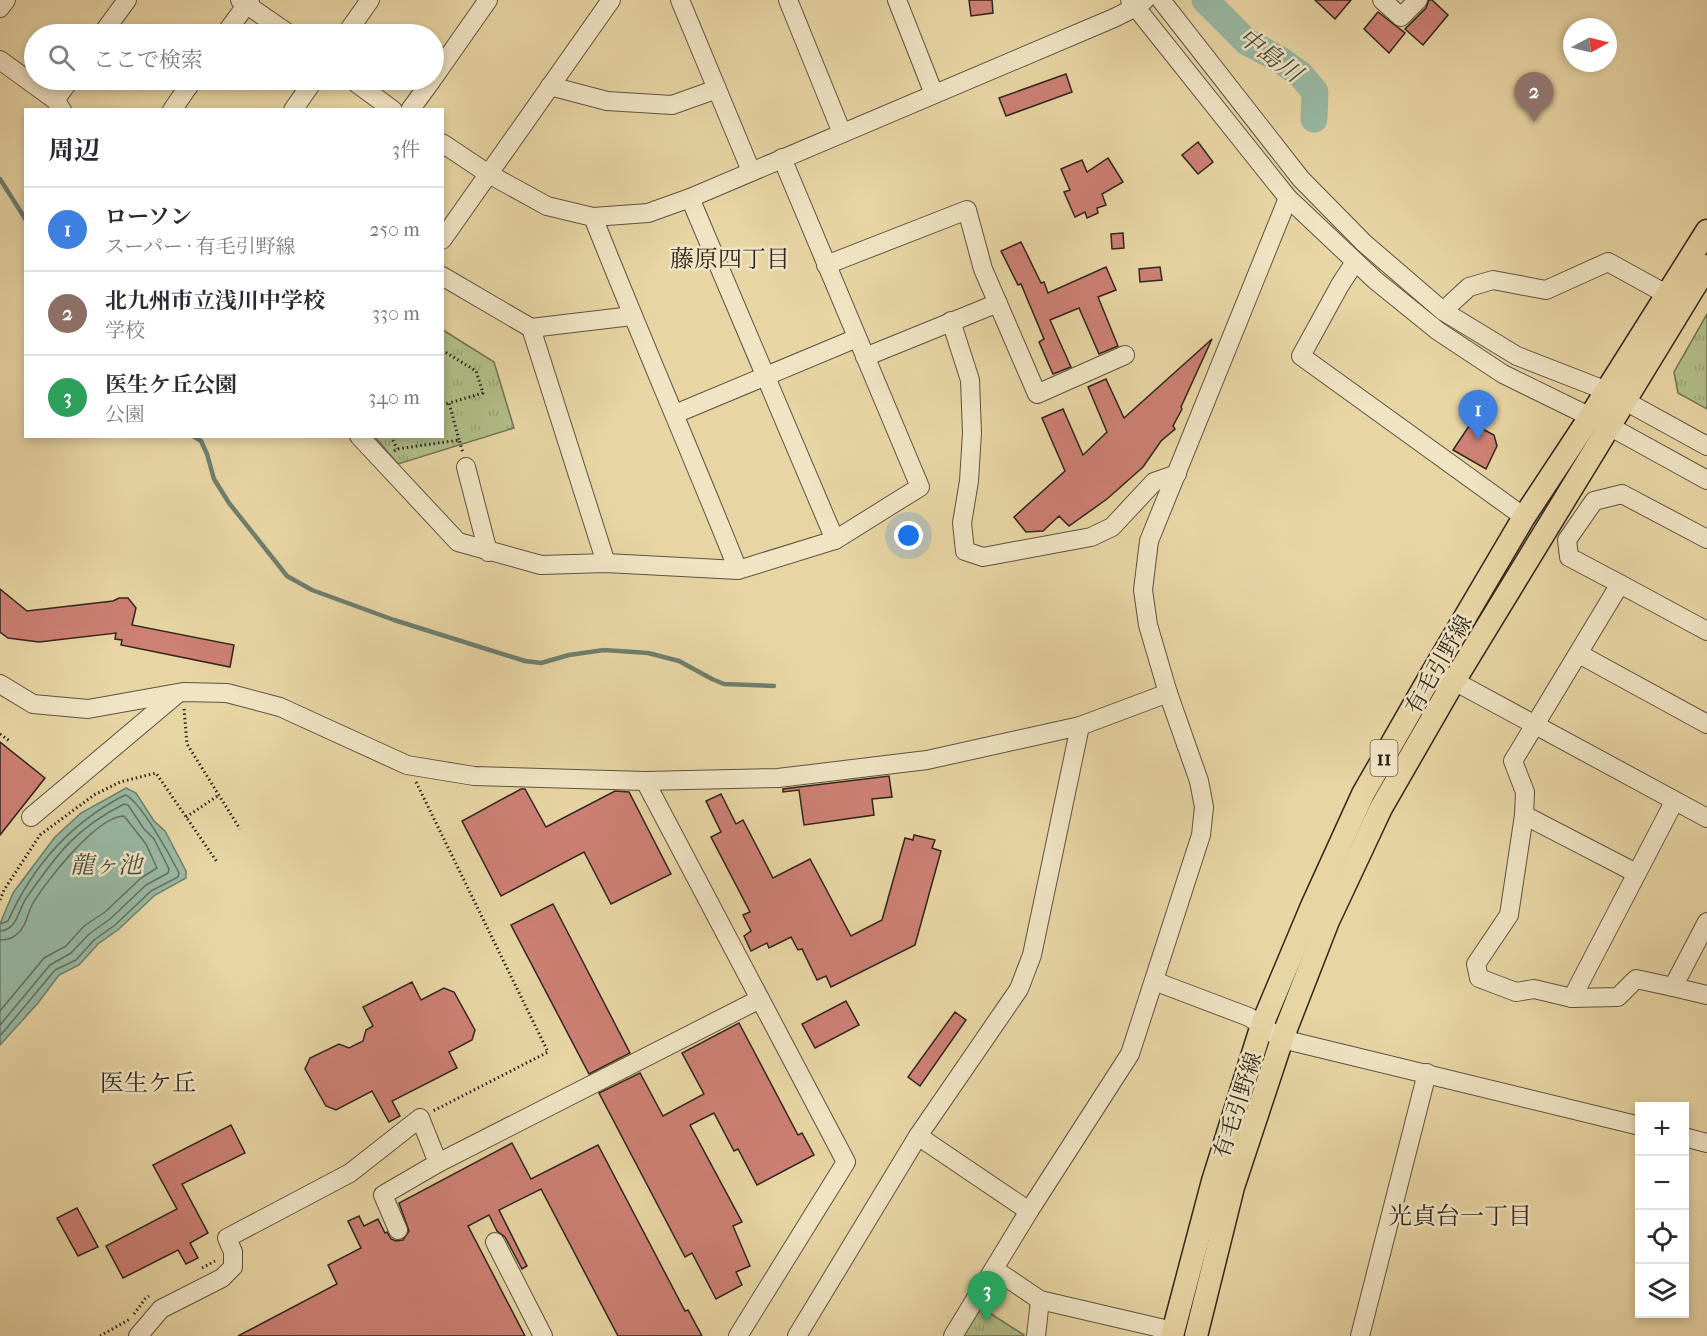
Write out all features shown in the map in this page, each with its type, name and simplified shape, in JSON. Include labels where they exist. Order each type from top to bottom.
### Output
[{"type":"main road","name":"有毛引野線","points":[[1615,396],[1666,294],[1707,231]]},
{"type":"main road","name":"有毛引野線","points":[[1196,1336],[1233,1187],[1282,1039],[1328,921],[1381,808],[1599,422],[1707,266]]},
{"type":"main road","name":"有毛引野線","points":[[1173,1334],[1213,1181],[1262,1025],[1312,906],[1363,794],[1524,517],[1599,422]]},
{"type":"street","points":[[0,8],[6,0]]},
{"type":"street","points":[[109,24],[127,0]]},
{"type":"street","points":[[353,24],[370,0]]},
{"type":"street","points":[[444,62],[488,0]]},
{"type":"street","points":[[444,237],[611,0]]},
{"type":"street","points":[[680,0],[750,171]]},
{"type":"street","points":[[788,0],[842,133]]},
{"type":"street","points":[[897,0],[934,94]]},
{"type":"street","points":[[1161,0],[1301,179],[1364,243],[1443,311],[1517,356],[1615,396],[1707,446]]},
{"type":"street","points":[[1382,0],[1401,17],[1418,0]]},
{"type":"street","points":[[231,24],[246,1],[276,24]]},
{"type":"street","points":[[444,144],[487,173],[547,206],[593,217],[648,213],[690,198],[934,94],[1137,2],[1288,198],[1375,280],[1438,331],[1493,368],[1707,480]]},
{"type":"street","points":[[0,60],[24,79]]},
{"type":"street","points":[[550,86],[607,101],[672,105],[717,89]]},
{"type":"street","points":[[39,90],[58,105],[65,90]]},
{"type":"street","points":[[173,108],[187,90]]},
{"type":"street","points":[[293,108],[307,90]]},
{"type":"street","points":[[366,90],[390,108]]},
{"type":"street","points":[[411,108],[424,90]]},
{"type":"street","points":[[361,438],[458,542],[542,566],[606,563],[738,570],[835,540],[920,487],[782,158]]},
{"type":"street","points":[[690,198],[835,540]]},
{"type":"street","points":[[953,1336],[1029,1211],[1130,1054],[1202,836],[1204,807],[1199,781],[1168,693],[1148,625],[1143,590],[1149,541],[1288,198]]},
{"type":"street","points":[[826,265],[967,210],[983,269],[1037,394],[1125,355]]},
{"type":"street","points":[[593,217],[738,570]]},
{"type":"street","points":[[1356,262],[1340,285],[1301,356],[1524,517]]},
{"type":"street","points":[[1443,311],[1469,287],[1493,280],[1546,290],[1608,262],[1666,294]]},
{"type":"street","points":[[444,277],[531,328],[632,316]]},
{"type":"street","points":[[865,357],[998,303]]},
{"type":"street","points":[[951,321],[970,380],[972,433],[969,482],[962,523],[965,551],[983,557],[1091,537],[1112,527],[1154,482],[1177,474]]},
{"type":"street","points":[[531,328],[606,563]]},
{"type":"street","points":[[675,414],[857,338]]},
{"type":"street","points":[[466,467],[488,552]]},
{"type":"street","points":[[1707,539],[1622,494],[1594,501],[1567,540],[1569,557],[1707,631]]},
{"type":"street","points":[[1620,584],[1537,725],[1513,761],[1525,792],[1524,815],[1509,915],[1476,964],[1479,978],[1516,992],[1534,989],[1572,998],[1618,997],[1636,979],[1707,995]]},
{"type":"street","points":[[1579,654],[1707,724]]},
{"type":"street","points":[[1434,670],[1707,818]]},
{"type":"street","points":[[0,684],[33,704],[88,709],[181,692],[227,693],[280,708],[407,765],[474,776],[645,781],[778,778],[927,760],[1080,726],[1168,693]]},
{"type":"street","points":[[31,818],[181,692]]},
{"type":"street","points":[[797,1336],[918,1136],[1019,989],[1032,955],[1080,726]]},
{"type":"street","points":[[645,781],[846,1162],[738,1336]]},
{"type":"street","points":[[1572,998],[1674,802]]},
{"type":"street","points":[[1524,815],[1636,873]]},
{"type":"street","points":[[1673,987],[1707,922]]},
{"type":"street","points":[[1154,981],[1249,1017],[1282,1039],[1635,1125]]},
{"type":"street","points":[[398,1230],[383,1195],[438,1162],[760,999]]},
{"type":"street","points":[[1360,1336],[1427,1073]]},
{"type":"street","points":[[138,1336],[161,1309],[222,1278],[233,1267],[233,1252],[228,1238],[350,1173],[420,1118],[438,1162]]},
{"type":"street","points":[[918,1136],[1029,1211]]},
{"type":"street","points":[[1689,1138],[1707,1143]]},
{"type":"street","points":[[495,1242],[543,1336]]},
{"type":"street","points":[[994,1269],[1040,1300],[1173,1334]]},
{"type":"street","points":[[1036,1336],[1040,1300]]},
{"type":"path","points":[[444,351],[477,371],[483,393],[444,405]]},
{"type":"path","points":[[449,404],[466,467]]},
{"type":"path","points":[[392,438],[397,449]]},
{"type":"path","points":[[381,462],[397,449],[459,440]]},
{"type":"path","points":[[181,692],[187,744],[240,829]]},
{"type":"path","points":[[0,734],[11,742]]},
{"type":"path","points":[[407,765],[548,1052],[420,1118]]},
{"type":"path","points":[[0,900],[10,880],[40,834],[94,795],[120,782],[156,773],[217,862]]},
{"type":"path","points":[[186,817],[219,795]]},
{"type":"green space","points":[[1707,314],[1707,409],[1678,393],[1674,372]]},
{"type":"green space","points":[[444,331],[494,362],[514,428],[398,464],[376,438],[444,438]]},
{"type":"green space","points":[[980,1307],[1024,1335],[1024,1336],[962,1336]]},
{"type":"water","name":"龍ヶ池","points":[[126,788],[136,793],[154,821],[165,831],[186,871],[186,878],[155,895],[119,929],[98,944],[79,965],[59,975],[38,1003],[0,1045],[0,924],[13,893],[55,837],[81,813]]},
{"type":"building","points":[[969,0],[992,0],[993,13],[971,16]]},
{"type":"building","points":[[1315,0],[1351,0],[1335,19]]},
{"type":"building","points":[[1429,0],[1432,0],[1448,15],[1423,45],[1405,29],[1426,8]]},
{"type":"building","points":[[1378,12],[1405,33],[1389,53],[1364,29]]},
{"type":"building","points":[[1066,74],[1072,92],[1006,116],[999,98]]},
{"type":"building","points":[[1198,142],[1213,162],[1198,174],[1182,155]]},
{"type":"building","points":[[1108,158],[1123,182],[1102,194],[1106,205],[1097,208],[1098,213],[1087,218],[1085,212],[1075,217],[1064,192],[1070,190],[1061,169],[1082,160],[1087,172]]},
{"type":"building","points":[[1123,233],[1124,248],[1112,249],[1111,234]]},
{"type":"building","points":[[1021,242],[1048,293],[1106,267],[1116,290],[1098,297],[1118,346],[1099,354],[1079,308],[1050,320],[1071,367],[1053,374],[1039,342],[1044,339],[1021,284],[1018,285],[1001,251]]},
{"type":"building","points":[[1160,267],[1162,280],[1140,282],[1139,269]]},
{"type":"building","points":[[1212,339],[1173,426],[1175,429],[1161,441],[1143,467],[1107,499],[1069,526],[1059,516],[1043,531],[1026,532],[1014,517],[1065,471],[1042,418],[1063,409],[1083,455],[1107,432],[1088,387],[1106,379],[1124,418]]},
{"type":"building","points":[[1471,423],[1494,435],[1497,446],[1486,469],[1453,450]]},
{"type":"building","points":[[0,589],[27,611],[128,598],[136,608],[132,625],[234,645],[230,667],[121,645],[122,640],[115,639],[116,633],[39,642],[8,638],[0,632]]},
{"type":"building","points":[[0,742],[45,778],[0,835]]},
{"type":"building","points":[[889,776],[892,797],[872,799],[874,815],[804,825],[799,790],[783,792],[783,789]]},
{"type":"building","points":[[521,789],[525,789],[546,827],[615,791],[629,792],[671,874],[611,904],[584,852],[501,896],[462,821]]},
{"type":"building","points":[[721,794],[736,824],[743,820],[773,878],[810,859],[851,936],[882,920],[905,838],[913,840],[914,835],[935,840],[932,848],[941,851],[915,945],[831,987],[826,976],[817,980],[802,949],[798,950],[791,937],[769,948],[767,943],[751,951],[744,936],[751,931],[743,915],[750,912],[711,837],[721,832],[706,801]]},
{"type":"building","points":[[553,904],[630,1053],[589,1074],[511,925]]},
{"type":"building","points":[[412,982],[421,1000],[444,988],[454,992],[475,1030],[472,1040],[449,1052],[457,1068],[392,1101],[400,1116],[389,1122],[372,1091],[336,1110],[326,1106],[305,1069],[310,1058],[339,1044],[349,1048],[363,1041],[366,1030],[373,1026],[363,1007]]},
{"type":"building","points":[[846,1001],[859,1025],[815,1048],[802,1024]]},
{"type":"building","points":[[955,1012],[966,1020],[920,1086],[908,1077]]},
{"type":"building","points":[[739,1023],[798,1135],[802,1133],[814,1155],[757,1185],[738,1149],[734,1151],[714,1113],[690,1125],[742,1222],[733,1226],[750,1266],[736,1272],[742,1285],[716,1299],[692,1253],[685,1257],[599,1093],[640,1073],[663,1116],[704,1094],[682,1053]]},
{"type":"building","points":[[231,1125],[245,1153],[182,1184],[208,1233],[190,1243],[198,1258],[186,1264],[178,1250],[123,1278],[106,1246],[177,1209],[153,1165]]},
{"type":"building","points":[[512,1143],[531,1179],[598,1145],[685,1311],[688,1310],[702,1336],[618,1336],[541,1189],[499,1210],[527,1266],[522,1269],[505,1237],[497,1231],[489,1215],[468,1226],[525,1336],[238,1336],[337,1284],[328,1265],[361,1248],[348,1221],[359,1216],[364,1226],[378,1219],[391,1239],[403,1240],[409,1231],[399,1203]]},
{"type":"building","points":[[77,1208],[98,1247],[78,1256],[57,1218]]},
{"type":"waterway","name":"中島川","points":[[1205,0],[1247,42],[1279,59],[1300,74],[1315,92],[1314,119]]},
{"type":"waterway","points":[[0,179],[24,217]]},
{"type":"waterway","points":[[196,438],[201,441],[214,479],[229,503],[287,576],[312,590],[394,620],[525,661],[541,663],[569,655],[604,650],[648,653],[679,661],[724,684],[774,686]]},
{"type":"place","name":"北九州市立浅川中学校","points":[[1534,122]]},
{"type":"place","name":"ローソン","points":[[1478,440]]},
{"type":"place","name":"医生ケ丘公園","points":[[987,1321]]},
{"type":"district","name":"藤原四丁目","points":[[730,259]]},
{"type":"district","name":"医生ケ丘","points":[[148,1083]]},
{"type":"district","name":"光貞台一丁目","points":[[1460,1216]]}]
